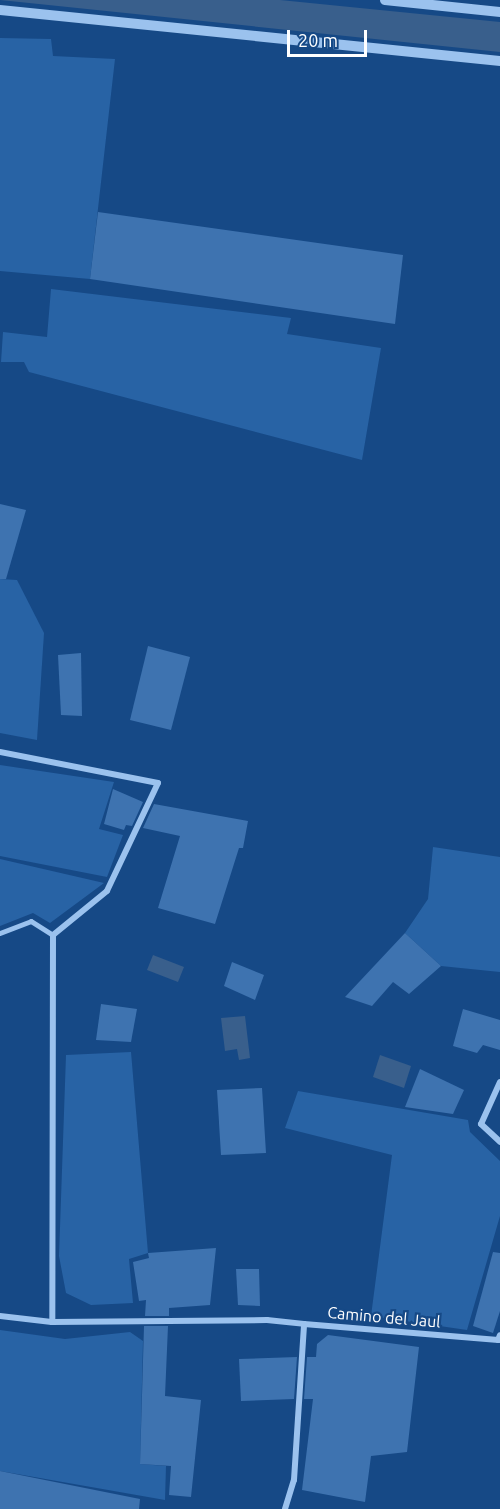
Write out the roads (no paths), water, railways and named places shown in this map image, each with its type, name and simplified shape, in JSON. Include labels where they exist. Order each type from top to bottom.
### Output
[{"type":"street","points":[[385,0],[500,12]]},
{"type":"street","points":[[0,10],[500,61]]},
{"type":"street","points":[[0,752],[158,783],[107,891],[53,935],[52,1322]]},
{"type":"street","points":[[500,1082],[481,1124],[500,1142]]},
{"type":"street","points":[[0,1316],[52,1322],[267,1320],[304,1324]]},
{"type":"street","name":"Camino del Jaul","points":[[285,1509],[294,1480],[304,1324],[498,1340],[500,1335]]},
{"type":"lane","points":[[0,933],[31,921],[53,935]]}]
